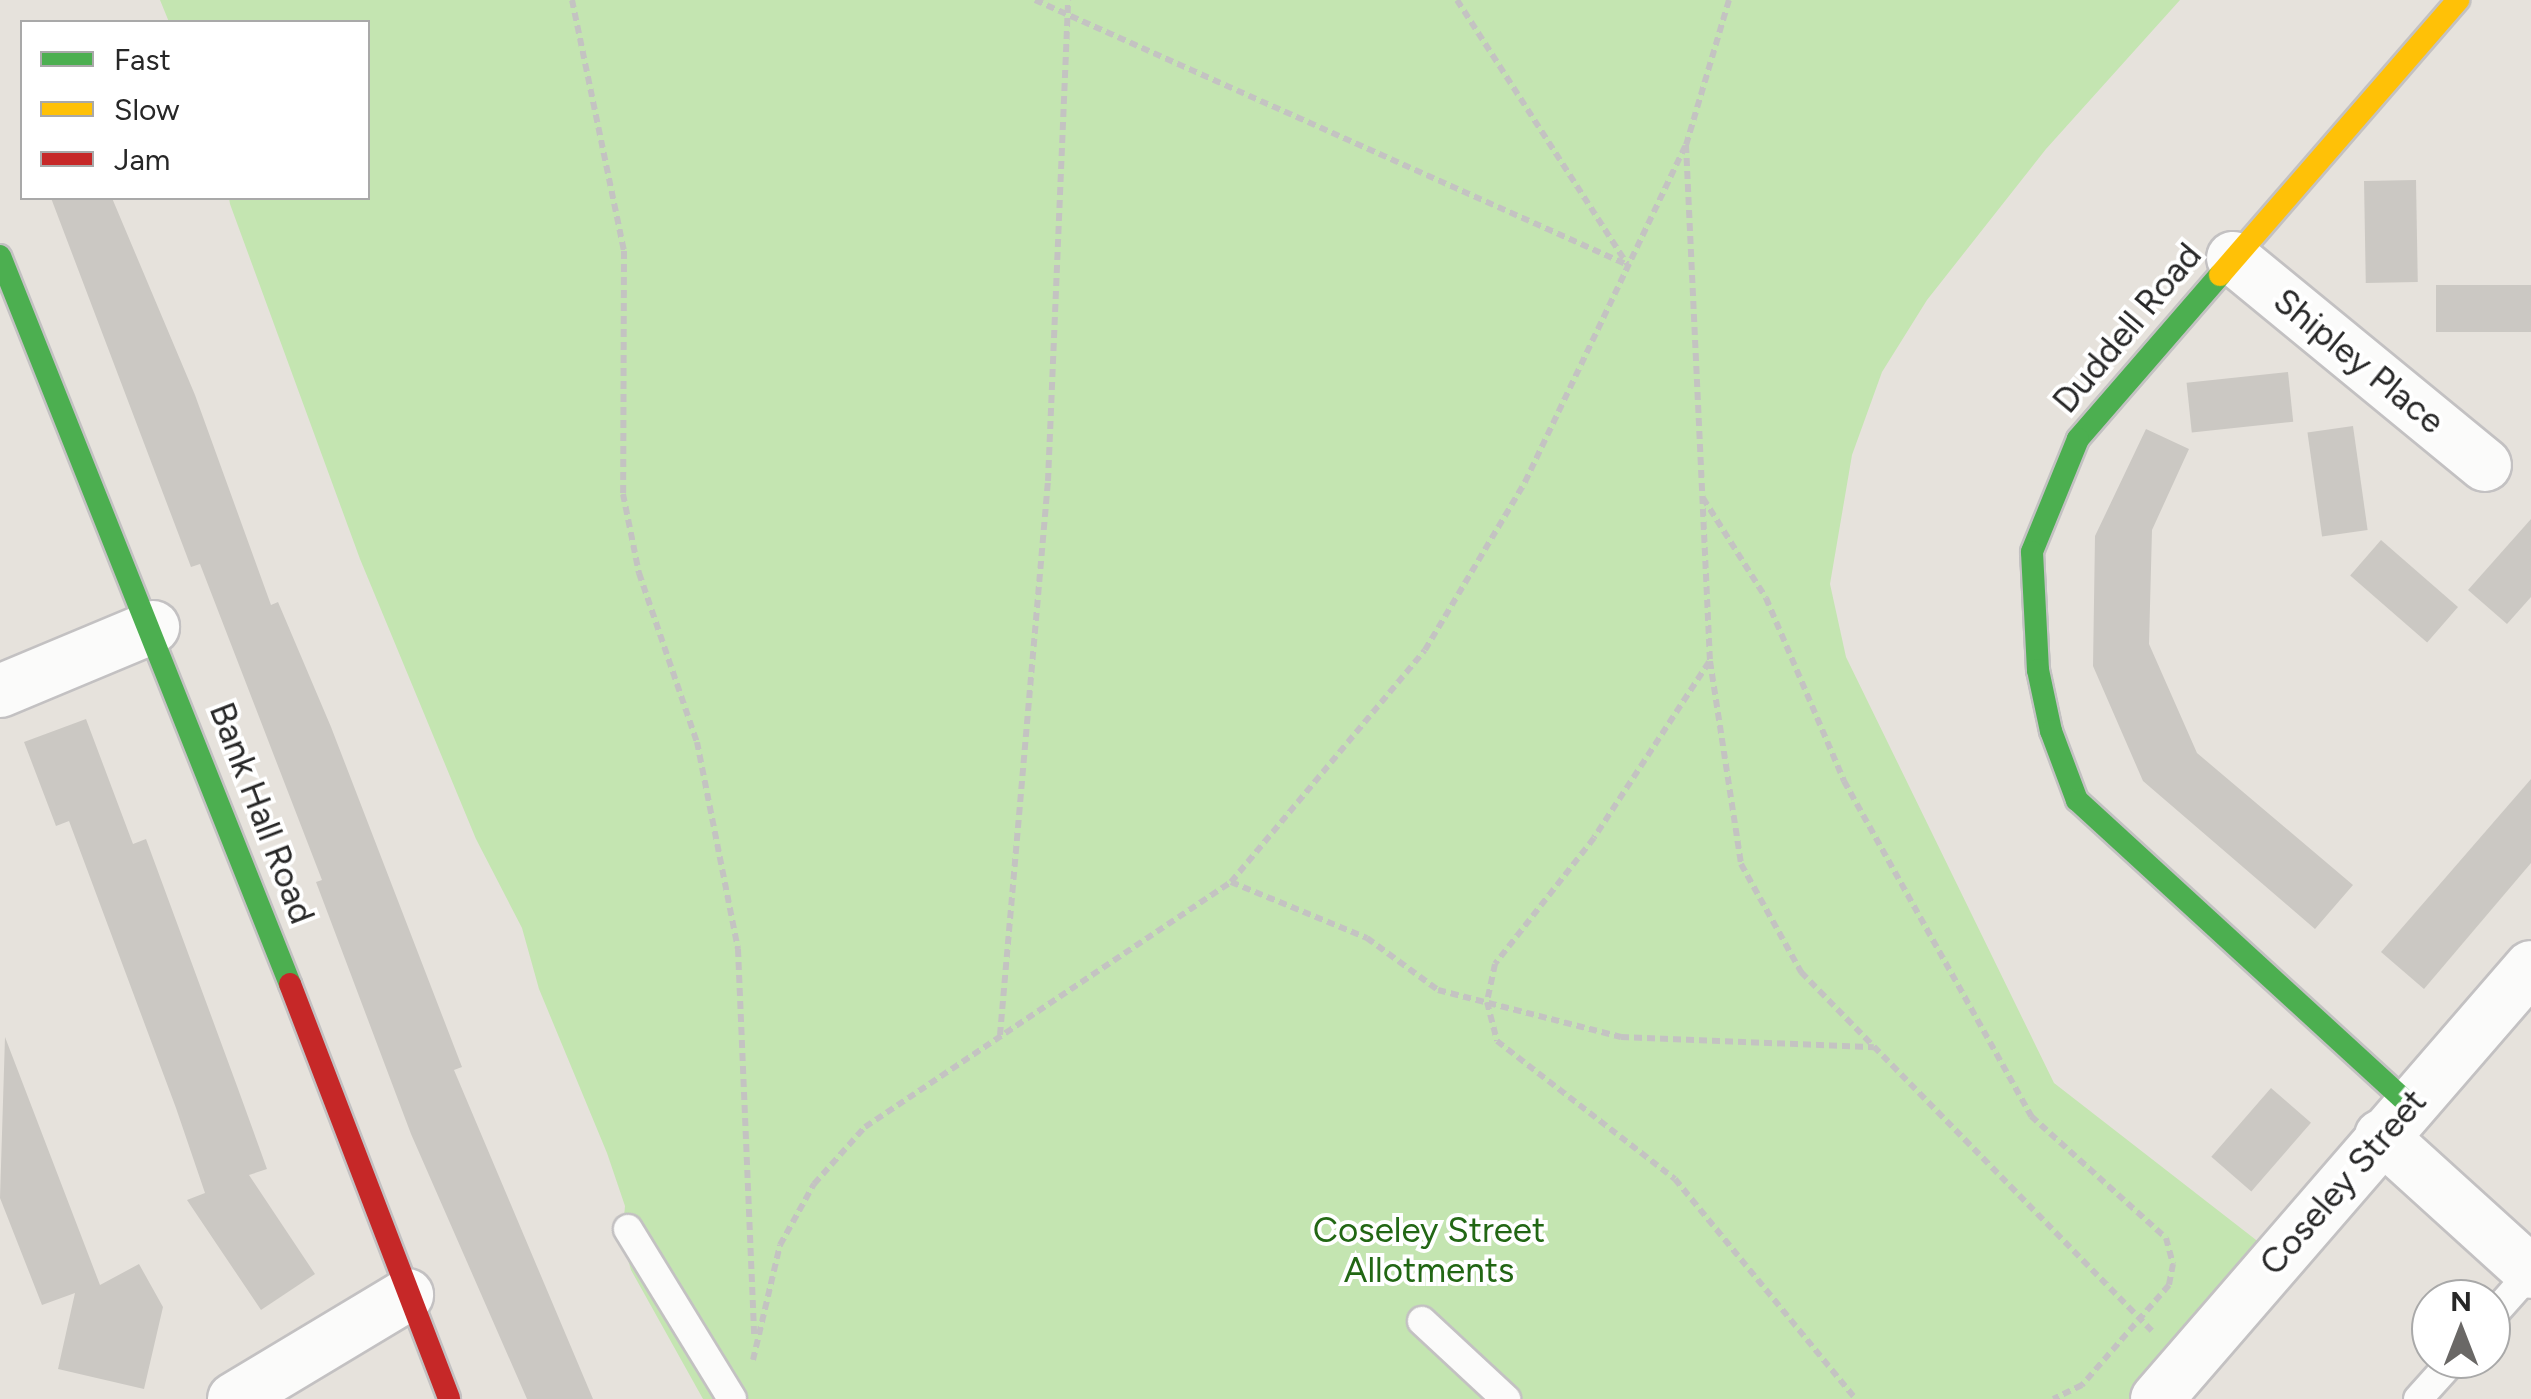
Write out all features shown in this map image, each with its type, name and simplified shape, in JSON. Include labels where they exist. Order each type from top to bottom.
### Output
[{"type":"street","name":"Duddell Road","points":[[2395,1120],[2077,800],[2051,731],[2038,670],[2032,552],[2078,440],[2458,0]]},
{"type":"street","name":"Bank Hall Road","points":[[0,256],[154,626],[449,1399]]},
{"type":"street","name":"Shipley Place","points":[[2233,258],[2485,465]]},
{"type":"street","points":[[0,691],[154,626]]},
{"type":"street","name":"Coseley Street","points":[[2176,1387],[2395,1120],[2531,967]]},
{"type":"street","points":[[2395,1120],[2531,1272]]},
{"type":"street","points":[[234,1399],[407,1295]]},
{"type":"lane","points":[[628,1229],[732,1399]]},
{"type":"lane","points":[[2511,1294],[2531,1272]]},
{"type":"lane","points":[[1422,1322],[1506,1399]]},
{"type":"lane","points":[[2418,1399],[2436,1379]]},
{"type":"path","points":[[572,0],[624,252],[623,494],[639,574],[696,742],[738,949],[754,1348]]},
{"type":"path","points":[[1036,0],[1628,265]]},
{"type":"path","points":[[1000,1036],[1048,481],[1068,0]]},
{"type":"path","points":[[1457,0],[1628,265]]},
{"type":"path","points":[[752,1365],[780,1245],[814,1184],[866,1126],[1231,882],[1425,650],[1525,482],[1686,145],[1729,0]]},
{"type":"path","points":[[1686,145],[1710,661],[1741,864],[1801,972],[2141,1319],[2176,1387]]},
{"type":"path","points":[[1702,497],[1766,598],[1844,781],[2032,1116],[2166,1238],[2173,1264],[2169,1285],[2082,1384],[2053,1399]]},
{"type":"path","points":[[1710,661],[1594,838],[1495,964],[1487,1002],[1497,1041],[1675,1179],[1856,1399]]},
{"type":"path","points":[[1231,882],[1367,938],[1438,990],[1621,1037],[1876,1047]]},
{"type":"green space","name":"Coseley Street Allotments","points":[[160,0],[2180,0],[2046,149],[1927,300],[1882,372],[1852,455],[1830,584],[1846,657],[2054,1083],[2278,1257],[2153,1399],[703,1399],[631,1270],[622,1239],[625,1206],[607,1153],[539,989],[522,928],[476,839],[360,559],[230,204],[229,200],[370,200],[370,20],[168,20]]},
{"type":"building","points":[[2416,180],[2418,282],[2366,283],[2364,181]]},
{"type":"building","points":[[52,200],[113,200],[195,395],[271,605],[278,602],[331,727],[462,1067],[454,1070],[593,1399],[527,1399],[411,1134],[316,882],[322,880],[200,564],[191,567]]},
{"type":"building","points":[[2436,285],[2531,285],[2531,332],[2436,332]]},
{"type":"building","points":[[2288,372],[2293,422],[2192,432],[2187,383]]},
{"type":"building","points":[[2353,426],[2368,530],[2322,536],[2307,432]]},
{"type":"building","points":[[2146,429],[2189,449],[2152,530],[2149,644],[2197,753],[2353,885],[2315,929],[2143,781],[2093,666],[2095,536]]},
{"type":"building","points":[[2531,519],[2531,597],[2507,624],[2468,590]]},
{"type":"building","points":[[2381,540],[2458,607],[2427,642],[2350,575]]},
{"type":"building","points":[[86,719],[133,844],[146,839],[267,1169],[249,1175],[315,1274],[261,1310],[187,1200],[205,1193],[176,1108],[69,821],[56,826],[24,742]]},
{"type":"building","points":[[2531,779],[2531,863],[2424,989],[2381,952]]},
{"type":"building","points":[[5,1037],[100,1285],[139,1264],[163,1307],[144,1389],[58,1369],[75,1293],[42,1305],[0,1198]]},
{"type":"building","points":[[2271,1088],[2311,1123],[2251,1191],[2211,1157]]},
{"type":"traffic: fast","points":[[0,256],[290,984]]},
{"type":"traffic: fast","points":[[2220,275],[2078,439],[2032,552],[2038,670],[2051,731],[2077,800],[2410,1105]]},
{"type":"traffic: slow","points":[[2220,275],[2458,0]]},
{"type":"traffic: jam","points":[[290,984],[449,1399]]}]
